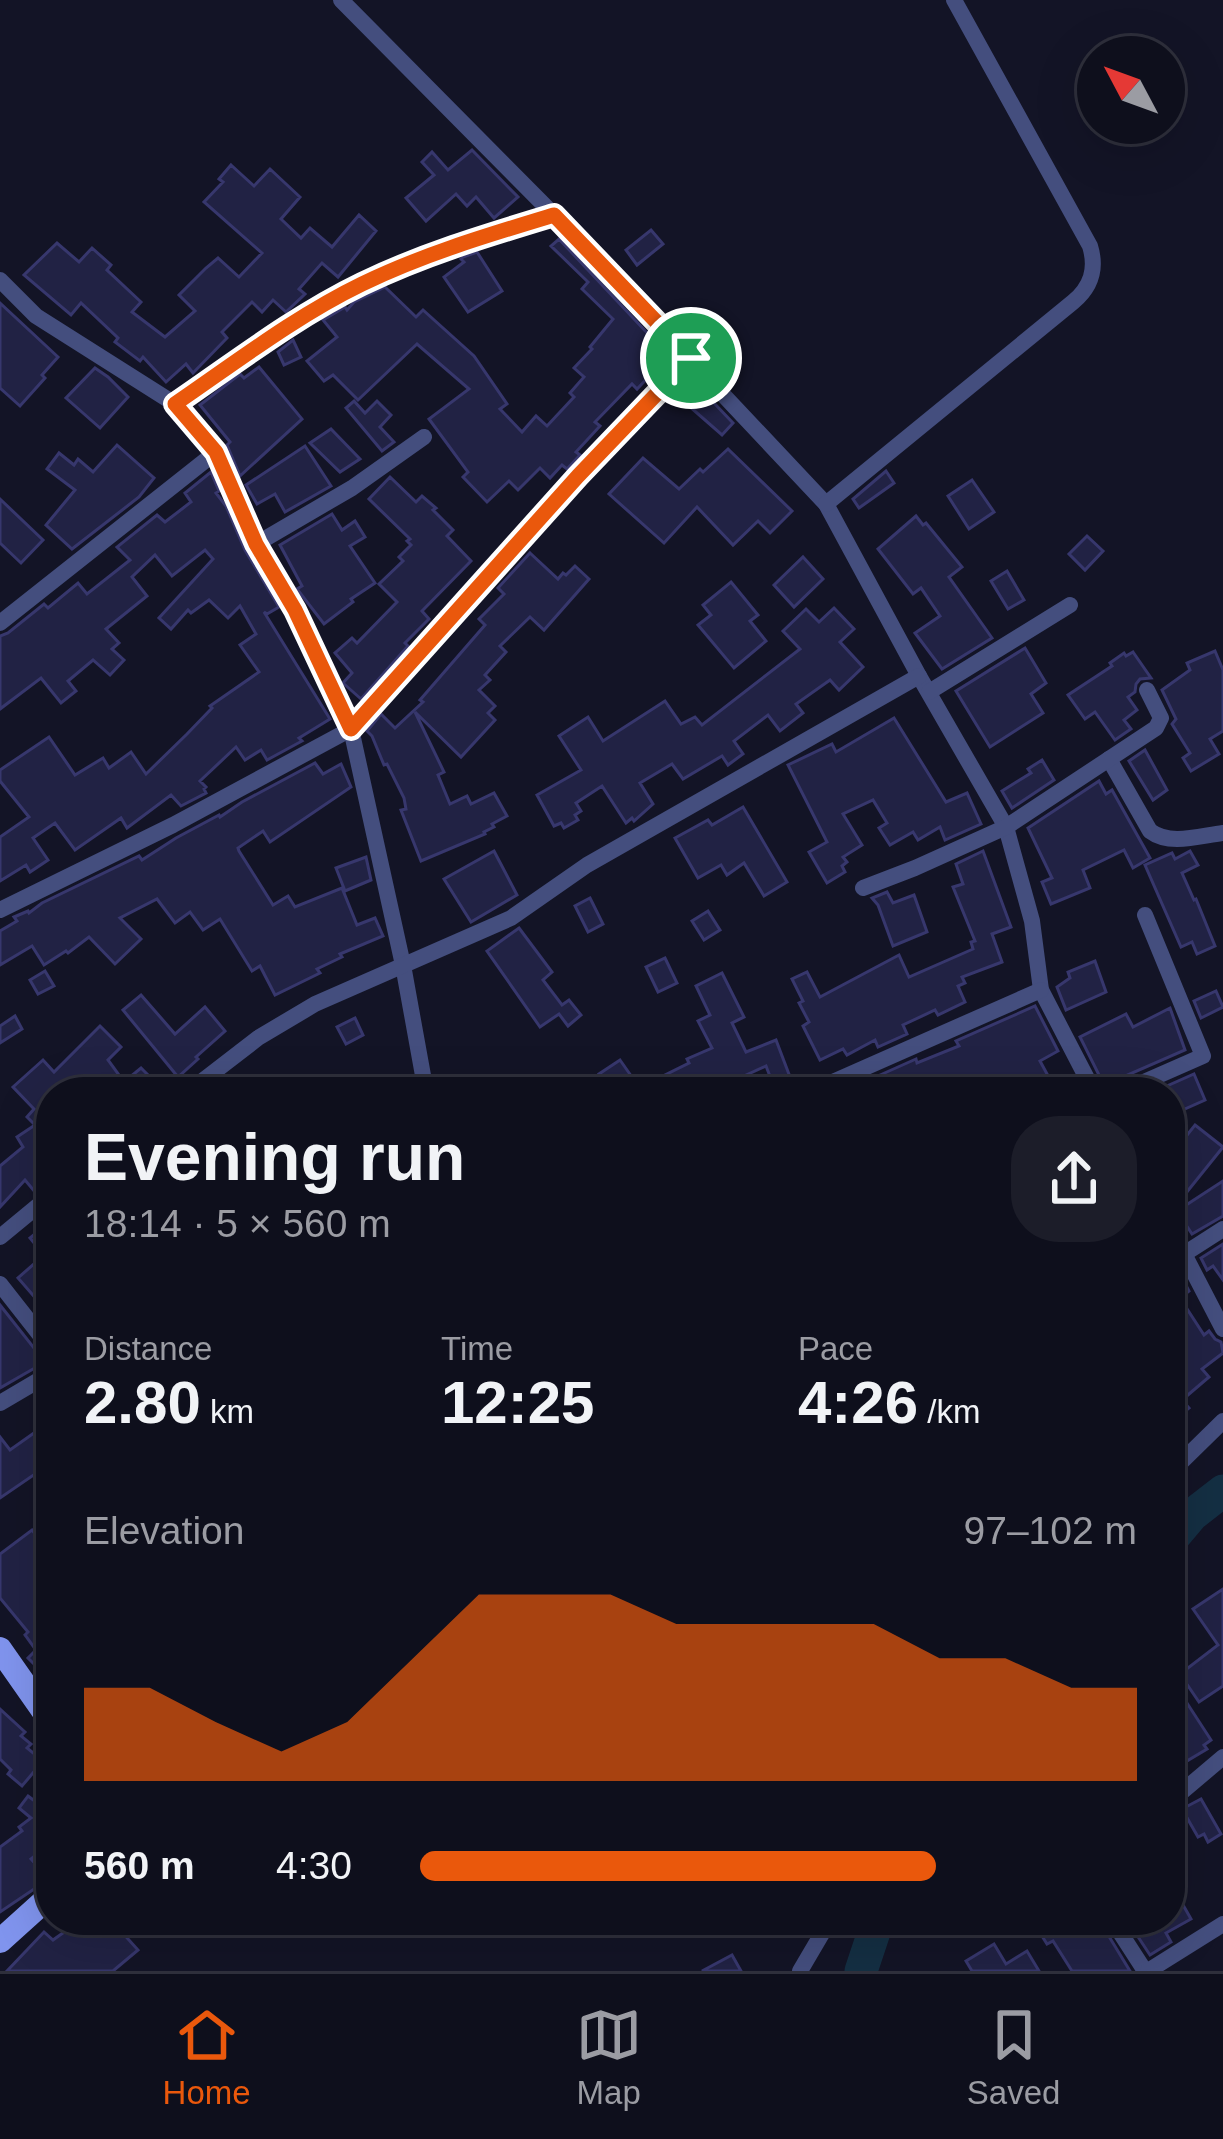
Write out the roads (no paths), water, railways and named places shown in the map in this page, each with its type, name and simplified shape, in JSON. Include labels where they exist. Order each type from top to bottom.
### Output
[{"type":"street","points":[[340,0],[554,215],[826,504],[1006,827],[1032,921],[1041,989],[1086,1077]]},
{"type":"street","points":[[826,504],[1073,302],[1091,279],[1094,259],[1090,246],[954,0]]},
{"type":"street","points":[[175,404],[269,339],[358,286],[447,248],[554,215]]},
{"type":"street","points":[[0,280],[35,316],[175,404],[216,452],[256,544],[295,610],[351,729],[404,965],[423,1077]]},
{"type":"street","points":[[0,910],[173,825],[351,729],[691,358]]},
{"type":"street","points":[[256,544],[352,488],[424,437]]},
{"type":"street","points":[[0,623],[216,452]]},
{"type":"street","points":[[207,1077],[287,1019],[511,918],[586,865],[1070,605]]},
{"type":"street","points":[[863,888],[1006,827],[1156,728],[1161,718],[1147,690]]},
{"type":"street","points":[[1109,759],[1156,837],[1176,840],[1223,833]]},
{"type":"street","points":[[1145,915],[1203,1056],[1155,1077]]},
{"type":"street","points":[[845,1077],[1041,989]]},
{"type":"street","points":[[0,1237],[36,1207]]},
{"type":"street","points":[[1185,1253],[1223,1229]]},
{"type":"street","points":[[1185,1269],[1223,1329]]},
{"type":"street","points":[[0,1284],[36,1329]]},
{"type":"street","points":[[0,1403],[36,1382]]},
{"type":"street","points":[[1185,1458],[1223,1421]]},
{"type":"street","points":[[0,1649],[36,1701]]},
{"type":"street","points":[[1185,1789],[1223,1757]]},
{"type":"street","points":[[0,1941],[36,1909]]},
{"type":"street","points":[[1122,1935],[1146,1971],[1223,1924]]},
{"type":"street","points":[[800,1971],[821,1935]]},
{"type":"waterway","points":[[1185,1523],[1223,1491]]},
{"type":"waterway","points":[[861,1971],[873,1935]]}]
